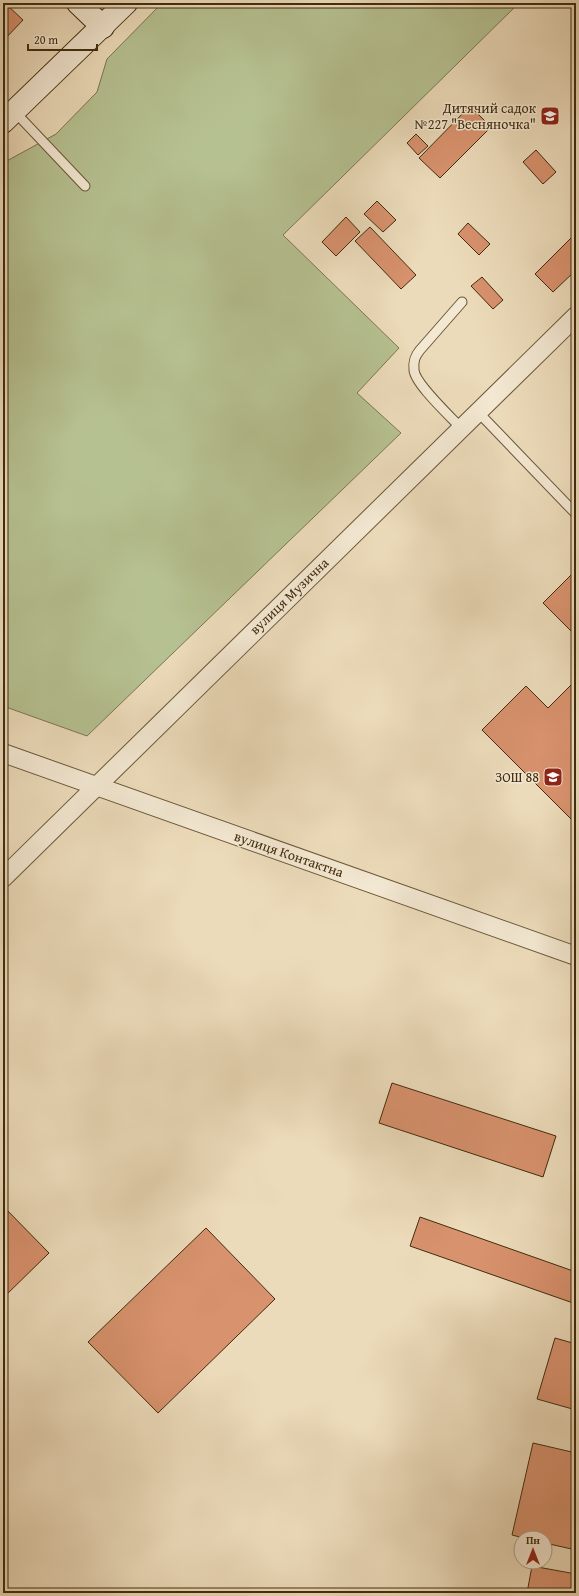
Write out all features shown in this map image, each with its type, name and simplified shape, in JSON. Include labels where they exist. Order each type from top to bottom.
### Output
[{"type":"street","points":[[78,3],[102,27]]},
{"type":"street","points":[[8,116],[126,3]]},
{"type":"street","name":"вулиця Музична","points":[[3,878],[95,786],[576,316]]},
{"type":"street","name":"вулиця Контактна","points":[[3,753],[576,956]]},
{"type":"lane","points":[[8,116],[85,186]]},
{"type":"lane","points":[[461,428],[419,383],[414,371],[414,358],[462,302]]},
{"type":"lane","points":[[478,412],[576,514]]},
{"type":"green space","points":[[162,3],[519,3],[283,235],[399,348],[357,393],[401,433],[87,736],[3,706],[3,163],[56,134],[97,92],[107,59]]},
{"type":"building","points":[[3,3],[5,3],[23,20],[3,41]]},
{"type":"building","points":[[470,106],[491,127],[440,178],[419,158]]},
{"type":"building","points":[[416,134],[428,146],[418,155],[407,143]]},
{"type":"building","points":[[536,150],[556,172],[543,184],[523,162]]},
{"type":"building","points":[[377,201],[396,220],[383,232],[364,214]]},
{"type":"building","points":[[346,217],[360,232],[336,256],[322,242]]},
{"type":"building","points":[[468,223],[490,244],[479,255],[458,234]]},
{"type":"building","points":[[370,227],[416,275],[401,289],[355,241]]},
{"type":"building","points":[[576,233],[576,270],[553,292],[535,274]]},
{"type":"building","points":[[482,277],[503,300],[493,309],[471,286]]},
{"type":"building","points":[[576,570],[576,636],[543,603]]},
{"type":"building","name":"ЗОШ 88","points":[[576,680],[576,824],[482,730],[526,686],[548,708]]},
{"type":"building","points":[[392,1083],[556,1136],[543,1177],[379,1123]]},
{"type":"building","points":[[3,1206],[49,1253],[3,1298]]},
{"type":"building","points":[[420,1217],[576,1272],[576,1304],[410,1246]]},
{"type":"building","points":[[206,1228],[275,1299],[158,1413],[88,1342]]},
{"type":"building","points":[[555,1338],[576,1344],[576,1410],[537,1399]]},
{"type":"building","points":[[533,1443],[576,1453],[576,1550],[553,1545],[553,1530],[513,1530]]},
{"type":"building","points":[[531,1570],[553,1570],[576,1574],[576,1593],[527,1593]]},
{"type":"place","name":"Дитячий садок №227 \"Весняночка\"","points":[[550,116]]},
{"type":"place","name":"ЗОШ 88","points":[[553,777]]}]
